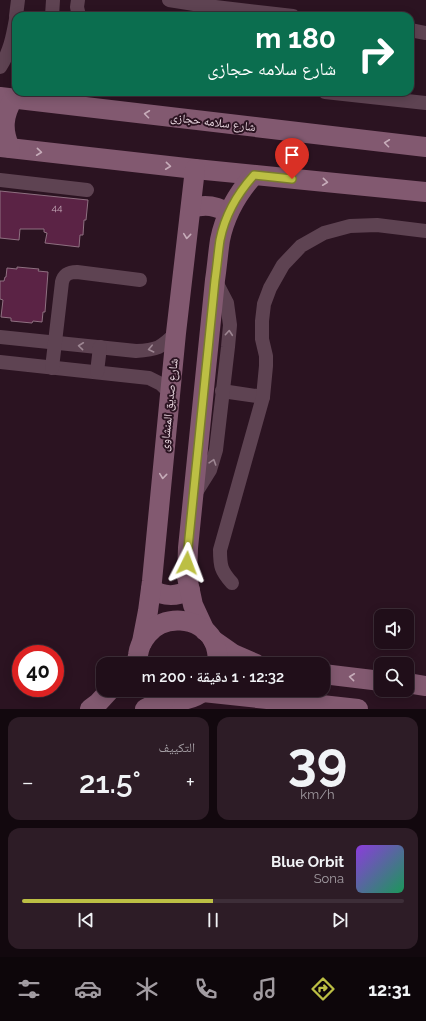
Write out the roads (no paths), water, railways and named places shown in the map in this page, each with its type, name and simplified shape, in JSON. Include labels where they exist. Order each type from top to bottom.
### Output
[{"type":"street","points":[[17,12],[18,0]]},
{"type":"street","points":[[52,12],[53,0]]},
{"type":"street","points":[[78,0],[78,12]]},
{"type":"street","points":[[169,0],[259,12]]},
{"type":"street","points":[[414,31],[426,33]]},
{"type":"street","points":[[0,67],[5,60],[12,42]]},
{"type":"street","points":[[74,96],[86,107]]},
{"type":"street","points":[[362,96],[426,103]]},
{"type":"street","points":[[7,98],[7,111],[4,123],[7,140],[5,148],[426,192]]},
{"type":"street","name":"شارع سلامه حجازى","points":[[7,98],[426,147]]},
{"type":"street","name":"شارع صديق المنشاوى","points":[[137,656],[151,589],[176,333],[195,169]]},
{"type":"street","points":[[218,657],[218,654],[193,605],[187,577],[188,548],[220,241],[228,213],[235,199],[254,175]]},
{"type":"street","points":[[0,180],[87,190]]},
{"type":"street","points":[[191,208],[206,205],[222,209],[228,213]]},
{"type":"street","points":[[232,583],[224,574],[220,562],[220,550],[262,397],[266,356],[262,339],[264,304],[270,288],[282,265],[301,246],[324,233],[350,226],[376,225],[426,231]]},
{"type":"street","points":[[52,368],[62,282],[66,274],[77,272],[140,280]]},
{"type":"street","points":[[194,496],[214,461],[230,325],[227,303],[215,280]]},
{"type":"street","points":[[0,338],[136,351],[151,350],[165,344],[176,333]]},
{"type":"street","points":[[97,372],[100,347]]},
{"type":"street","points":[[0,362],[149,378],[161,384],[171,394]]},
{"type":"street","points":[[222,391],[262,397]]},
{"type":"street","points":[[151,589],[163,595],[170,596],[190,590]]},
{"type":"street","points":[[137,656],[151,630],[164,622],[178,620],[193,623],[233,654],[240,657]]},
{"type":"street","points":[[330,675],[374,679]]},
{"type":"street","points":[[414,684],[426,686]]},
{"type":"street","points":[[90,709],[104,697]]},
{"type":"street","points":[[145,709],[155,697]]},
{"type":"street","points":[[167,697],[179,701],[194,697]]},
{"type":"street","points":[[255,697],[358,709]]}]
